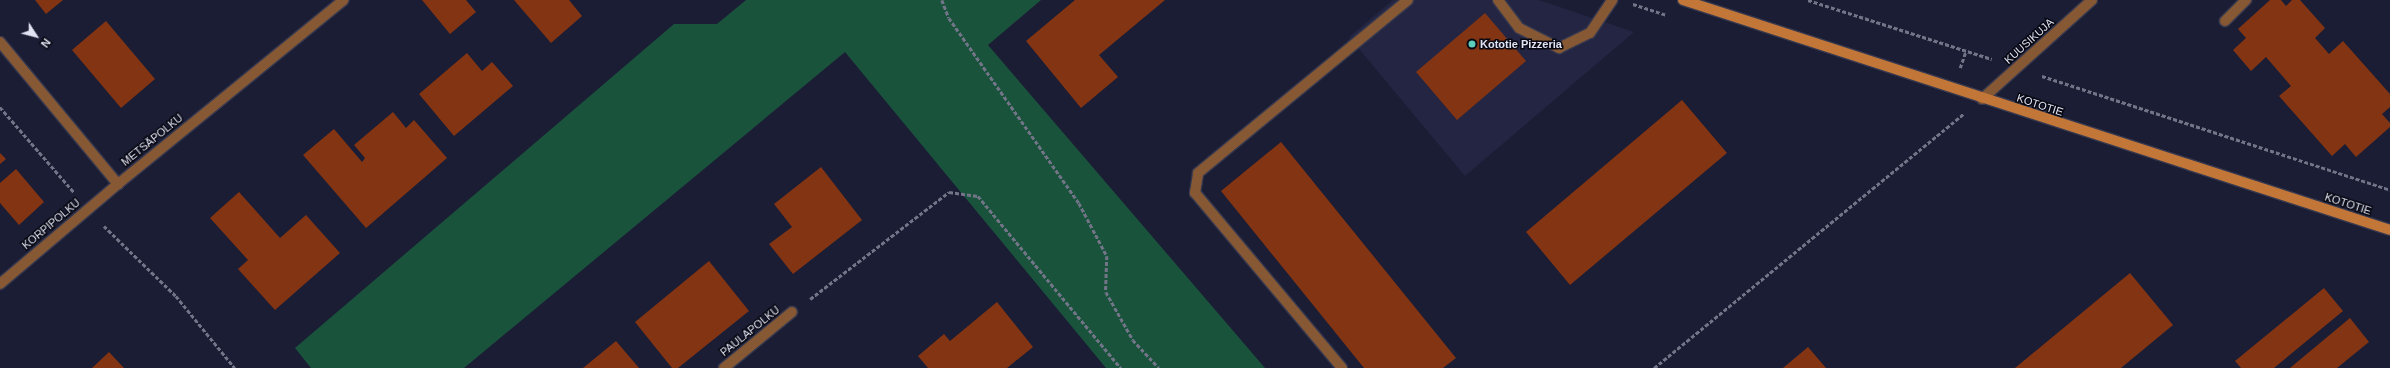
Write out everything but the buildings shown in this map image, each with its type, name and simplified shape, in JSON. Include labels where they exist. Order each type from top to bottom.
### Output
[{"type":"street","name":"METSÄPOLKU","points":[[0,42],[118,184],[344,0]]},
{"type":"street","points":[[1342,368],[1195,193],[1198,173],[1408,0]]},
{"type":"street","points":[[1498,0],[1519,28],[1559,48],[1590,33],[1612,0]]},
{"type":"street","name":"KOTOTIE","points":[[1683,0],[1982,99],[2390,230]]},
{"type":"street","name":"KUUSIKUJA","points":[[1982,99],[2092,0]]},
{"type":"street","points":[[2224,21],[2246,0]]},
{"type":"street","name":"KORPIPOLKU","points":[[0,284],[118,184]]},
{"type":"street","name":"PAULAPOLKU","points":[[724,368],[792,312]]},
{"type":"path","points":[[942,0],[949,18],[1079,203],[1107,256],[1106,292],[1133,340],[1159,368]]},
{"type":"path","points":[[1808,0],[2390,190]]},
{"type":"path","points":[[1654,368],[1982,99]]},
{"type":"path","points":[[0,107],[88,209],[176,296],[235,368]]},
{"type":"path","points":[[792,312],[949,192],[978,196],[1121,368]]},
{"type":"shaded area","points":[[1393,0],[1539,0],[1634,32],[1465,176],[1349,37]]},
{"type":"green space","points":[[746,0],[1041,0],[988,45],[1265,368],[1106,368],[845,52],[464,368],[311,368],[295,348],[674,24],[717,24]]},
{"type":"place","name":"Kototie Pizzeria","points":[[1472,44]]}]
